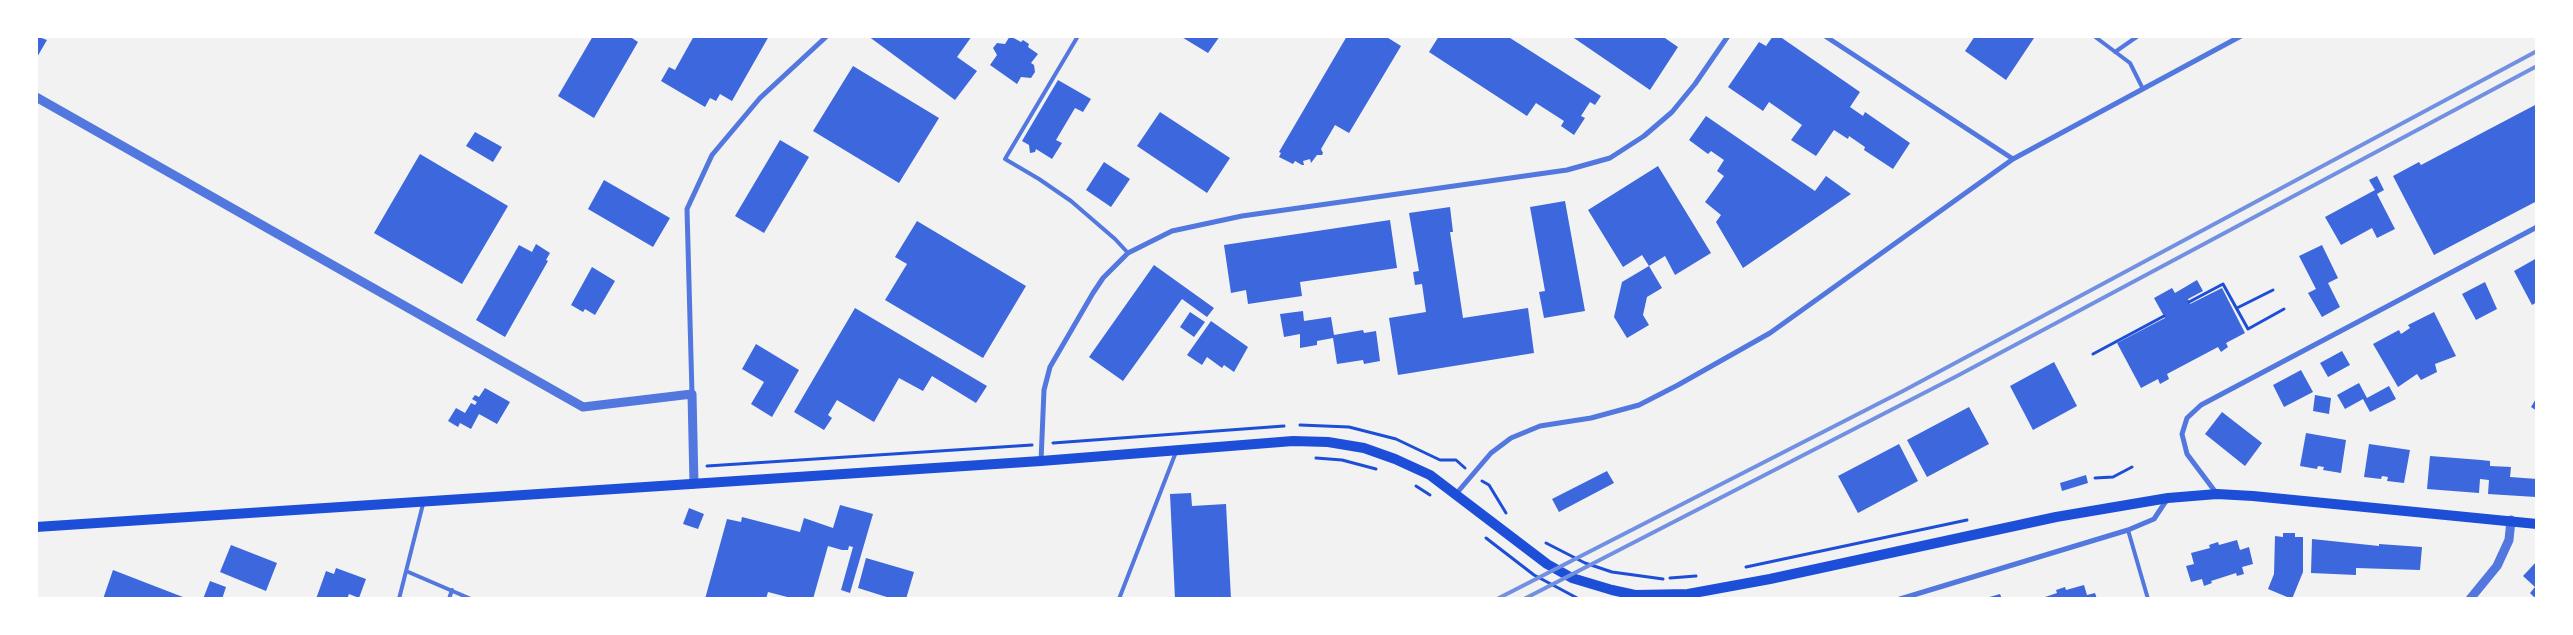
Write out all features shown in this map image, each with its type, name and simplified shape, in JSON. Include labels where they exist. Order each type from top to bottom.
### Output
[{"type":"main road","points":[[36,527],[423,500],[1041,461],[1259,442],[1328,442],[1364,448],[1396,459],[1430,475],[1547,564],[1572,578],[1635,594],[1688,594],[1780,577],[2056,517],[2168,498],[2218,494],[2511,520],[2537,524]]},
{"type":"street","points":[[694,484],[687,209],[712,154],[760,98],[827,36]]},
{"type":"street","points":[[1041,461],[1044,390],[1050,367],[1092,293],[1128,253],[1172,231],[1242,216],[1567,170],[1610,158],[1644,136],[1672,112],[1695,84],[1728,36]]},
{"type":"street","points":[[1825,36],[2013,159]]},
{"type":"street","points":[[1456,494],[1490,453],[1511,438],[1540,426],[1591,418],[1639,405],[1770,333],[2013,159],[2241,36]]},
{"type":"street","points":[[36,97],[582,407],[692,394]]},
{"type":"street","points":[[2218,494],[2187,454],[2182,434],[2187,418],[2201,405],[2537,228]]},
{"type":"street","points":[[1900,599],[2128,530],[2154,519],[2168,498]]},
{"type":"street","points":[[2470,599],[2497,566],[2509,540],[2511,520]]},
{"type":"lane","points":[[1078,36],[1005,159],[1039,179],[1070,202],[1108,233],[1128,253]]},
{"type":"lane","points":[[2094,36],[2130,63],[2143,89]]},
{"type":"lane","points":[[2115,52],[2138,36]]},
{"type":"lane","points":[[1119,599],[1178,449]]},
{"type":"lane","points":[[399,599],[423,500]]},
{"type":"lane","points":[[2128,530],[2148,599]]},
{"type":"lane","points":[[406,570],[429,582],[471,599]]},
{"type":"lane","points":[[449,599],[452,590]]},
{"type":"path","points":[[2189,302],[2223,284],[2248,329],[2284,309]]},
{"type":"path","points":[[2237,308],[2273,290]]},
{"type":"path","points":[[2093,354],[2164,316]]},
{"type":"path","points":[[1306,457],[1342,460],[1381,470]]},
{"type":"path","points":[[2095,478],[2113,477],[2132,467]]},
{"type":"path","points":[[1410,484],[1434,497]]},
{"type":"path","points":[[1478,532],[1500,549]]},
{"type":"path","points":[[1543,541],[1585,564],[1612,572]]},
{"type":"building","points":[[36,36],[47,40],[36,59]]},
{"type":"building","points":[[593,36],[629,36],[638,42],[594,118],[558,96]]},
{"type":"building","points":[[694,36],[769,36],[732,101],[720,94],[716,101],[710,98],[705,107],[661,81],[669,67],[675,70]]},
{"type":"building","points":[[868,36],[972,36],[957,57],[977,71],[955,100]]},
{"type":"building","points":[[1010,36],[1021,42],[1023,40],[1029,44],[1028,47],[1038,54],[1031,63],[1034,65],[1035,72],[1031,78],[1021,77],[1017,84],[990,65],[997,55],[993,48],[997,43],[1005,44]]},
{"type":"building","points":[[1180,36],[1220,36],[1208,53]]},
{"type":"building","points":[[1347,36],[1385,36],[1401,46],[1349,133],[1335,125],[1321,149],[1322,155],[1317,155],[1311,163],[1310,159],[1303,161],[1304,165],[1295,161],[1293,164],[1279,157],[1281,153],[1279,152]]},
{"type":"building","points":[[1439,36],[1507,36],[1601,96],[1595,105],[1590,102],[1581,116],[1585,118],[1574,135],[1561,126],[1564,121],[1536,103],[1527,116],[1429,52]]},
{"type":"building","points":[[1571,36],[1662,36],[1678,47],[1650,90]]},
{"type":"building","points":[[1773,36],[1779,36],[1860,92],[1850,107],[1863,116],[1865,112],[1910,143],[1893,169],[1864,150],[1865,147],[1849,136],[1848,139],[1834,130],[1816,156],[1791,140],[1802,125],[1769,102],[1763,111],[1728,87],[1759,42],[1766,46]]},
{"type":"building","points":[[1975,36],[2031,36],[2034,38],[2006,80],[1965,51]]},
{"type":"building","points":[[853,66],[939,118],[899,183],[813,131]]},
{"type":"building","points":[[1058,80],[1091,99],[1083,112],[1075,108],[1056,140],[1062,143],[1052,159],[1036,149],[1035,152],[1030,153],[1029,145],[1022,141]]},
{"type":"building","points":[[2537,104],[2537,201],[2434,255],[2393,176],[2419,162],[2421,165]]},
{"type":"building","points":[[1160,112],[1230,158],[1207,193],[1137,146]]},
{"type":"building","points":[[1706,116],[1815,191],[1826,176],[1851,194],[1743,268],[1716,222],[1721,215],[1705,202],[1724,176],[1717,171],[1724,160],[1711,151],[1708,154],[1689,140]]},
{"type":"building","points":[[475,132],[502,147],[493,162],[466,146]]},
{"type":"building","points":[[780,140],[809,157],[764,233],[735,216]]},
{"type":"building","points":[[420,154],[508,206],[462,284],[374,233]]},
{"type":"building","points":[[1104,162],[1130,179],[1111,207],[1086,190]]},
{"type":"building","points":[[1658,166],[1711,253],[1675,275],[1665,256],[1649,266],[1642,255],[1623,267],[1588,210]]},
{"type":"building","points":[[2377,176],[2384,190],[2377,194],[2395,229],[2377,238],[2372,228],[2341,245],[2325,217],[2375,190],[2369,180]]},
{"type":"building","points":[[604,180],[670,218],[653,247],[588,209]]},
{"type":"building","points":[[1565,201],[1585,311],[1544,318],[1539,292],[1545,291],[1530,207]]},
{"type":"building","points":[[1450,207],[1453,232],[1450,232],[1463,318],[1528,308],[1534,353],[1398,375],[1389,318],[1426,312],[1422,284],[1415,285],[1413,272],[1419,271],[1409,213]]},
{"type":"building","points":[[1390,220],[1397,268],[1300,282],[1302,296],[1248,304],[1246,290],[1231,293],[1224,245]]},
{"type":"building","points":[[917,221],[1026,286],[983,358],[885,300],[907,264],[895,257]]},
{"type":"building","points":[[536,244],[550,253],[546,260],[548,261],[505,337],[476,320],[519,245],[532,252]]},
{"type":"building","points":[[2322,245],[2338,278],[2328,283],[2340,307],[2322,317],[2308,293],[2316,289],[2299,256]]},
{"type":"building","points":[[2537,258],[2537,302],[2532,305],[2514,271]]},
{"type":"building","points":[[1154,265],[1214,308],[1207,317],[1182,299],[1123,381],[1089,357]]},
{"type":"building","points":[[1649,266],[1662,288],[1647,297],[1643,315],[1649,325],[1627,338],[1614,317],[1622,282]]},
{"type":"building","points":[[592,267],[615,281],[595,315],[585,309],[583,312],[571,305]]},
{"type":"building","points":[[2197,280],[2203,291],[2188,299],[2190,304],[2222,288],[2245,333],[2226,343],[2228,347],[2221,352],[2218,347],[2167,374],[2169,379],[2160,384],[2158,379],[2141,388],[2117,343],[2165,318],[2154,298],[2172,288],[2175,293]]},
{"type":"building","points":[[2485,282],[2497,309],[2476,320],[2462,294]]},
{"type":"building","points":[[855,308],[987,386],[976,403],[932,376],[923,391],[899,378],[874,422],[837,400],[828,415],[832,418],[824,430],[794,412]]},
{"type":"building","points":[[1303,311],[1304,321],[1331,317],[1334,335],[1363,330],[1364,333],[1376,331],[1380,361],[1364,364],[1363,360],[1337,364],[1333,338],[1317,341],[1317,345],[1300,348],[1300,334],[1284,337],[1280,314]]},
{"type":"building","points":[[1190,312],[1205,322],[1194,337],[1180,327]]},
{"type":"building","points":[[2434,312],[2456,356],[2435,364],[2437,372],[2421,380],[2417,374],[2398,387],[2373,344],[2399,330],[2401,334],[2410,328],[2408,325]]},
{"type":"building","points":[[1211,321],[1248,347],[1234,372],[1224,365],[1222,368],[1207,357],[1202,365],[1187,355]]},
{"type":"building","points":[[756,344],[799,370],[772,417],[751,404],[764,382],[742,369]]},
{"type":"building","points":[[2342,351],[2350,365],[2328,377],[2320,363]]},
{"type":"building","points":[[2054,362],[2077,406],[2033,430],[2010,386]]},
{"type":"building","points":[[2301,370],[2313,392],[2284,407],[2273,385]]},
{"type":"building","points":[[2359,383],[2367,398],[2389,386],[2396,399],[2370,412],[2363,399],[2345,409],[2337,395]]},
{"type":"building","points":[[485,388],[510,402],[497,424],[479,414],[471,429],[460,423],[458,427],[448,421],[456,408],[465,413],[471,403],[475,405],[477,402],[472,399],[475,395],[479,397]]},
{"type":"building","points":[[2315,395],[2331,398],[2329,414],[2313,411]]},
{"type":"building","points":[[2537,397],[2537,411],[2531,407]]},
{"type":"building","points":[[1969,407],[1989,444],[1927,477],[1907,440]]},
{"type":"building","points":[[2222,412],[2262,443],[2245,466],[2205,434]]},
{"type":"building","points":[[2306,433],[2346,440],[2341,473],[2323,470],[2324,467],[2318,466],[2317,469],[2300,466]]},
{"type":"building","points":[[1899,444],[1918,481],[1858,513],[1838,476]]},
{"type":"building","points":[[2369,444],[2410,450],[2404,483],[2387,481],[2388,477],[2382,476],[2381,479],[2364,477]]},
{"type":"building","points":[[2430,456],[2490,461],[2490,466],[2511,467],[2510,477],[2537,479],[2536,497],[2488,494],[2489,480],[2480,479],[2479,493],[2427,489]]},
{"type":"building","points":[[1607,471],[1614,483],[1559,512],[1552,499]]},
{"type":"building","points":[[2086,475],[2088,483],[2062,491],[2060,483]]},
{"type":"building","points":[[1191,493],[1192,506],[1226,504],[1231,599],[1175,599],[1170,494]]},
{"type":"building","points":[[840,505],[873,514],[850,593],[841,590],[853,547],[849,546],[848,550],[842,550],[828,546],[813,599],[795,599],[768,592],[766,599],[705,599],[727,519],[741,522],[742,517],[800,532],[804,518],[833,528]]},
{"type":"building","points":[[689,508],[704,514],[698,529],[683,524]]},
{"type":"building","points":[[2283,533],[2295,533],[2295,537],[2303,537],[2303,572],[2292,599],[2268,589],[2274,574],[2275,536],[2283,537]]},
{"type":"building","points":[[2312,539],[2379,546],[2379,544],[2422,547],[2420,570],[2356,568],[2356,575],[2311,573]]},
{"type":"building","points":[[2237,540],[2240,550],[2249,547],[2253,564],[2242,567],[2244,574],[2237,576],[2236,573],[2211,581],[2212,583],[2204,586],[2202,579],[2191,582],[2186,566],[2194,564],[2191,553],[2210,548],[2209,545],[2218,542],[2219,545]]},
{"type":"building","points":[[231,545],[277,563],[266,591],[220,572]]},
{"type":"building","points":[[866,558],[914,572],[906,599],[893,599],[858,588]]},
{"type":"building","points":[[2537,561],[2536,599],[2530,593],[2535,587],[2523,576]]},
{"type":"building","points":[[336,568],[366,579],[359,598],[349,594],[347,599],[316,599],[326,571],[334,574]]},
{"type":"building","points":[[113,570],[188,599],[103,599]]},
{"type":"building","points":[[210,581],[226,587],[222,599],[203,599]]},
{"type":"building","points":[[2084,585],[2087,595],[2095,593],[2097,599],[2039,599],[2057,593],[2056,590],[2065,587],[2066,590]]},
{"type":"building","points":[[2000,594],[2002,599],[1986,599],[1986,598]]},
{"type":"railway","points":[[1497,599],[1903,391],[2537,51]]},
{"type":"railway","points":[[1524,599],[1957,376],[2537,66]]}]
